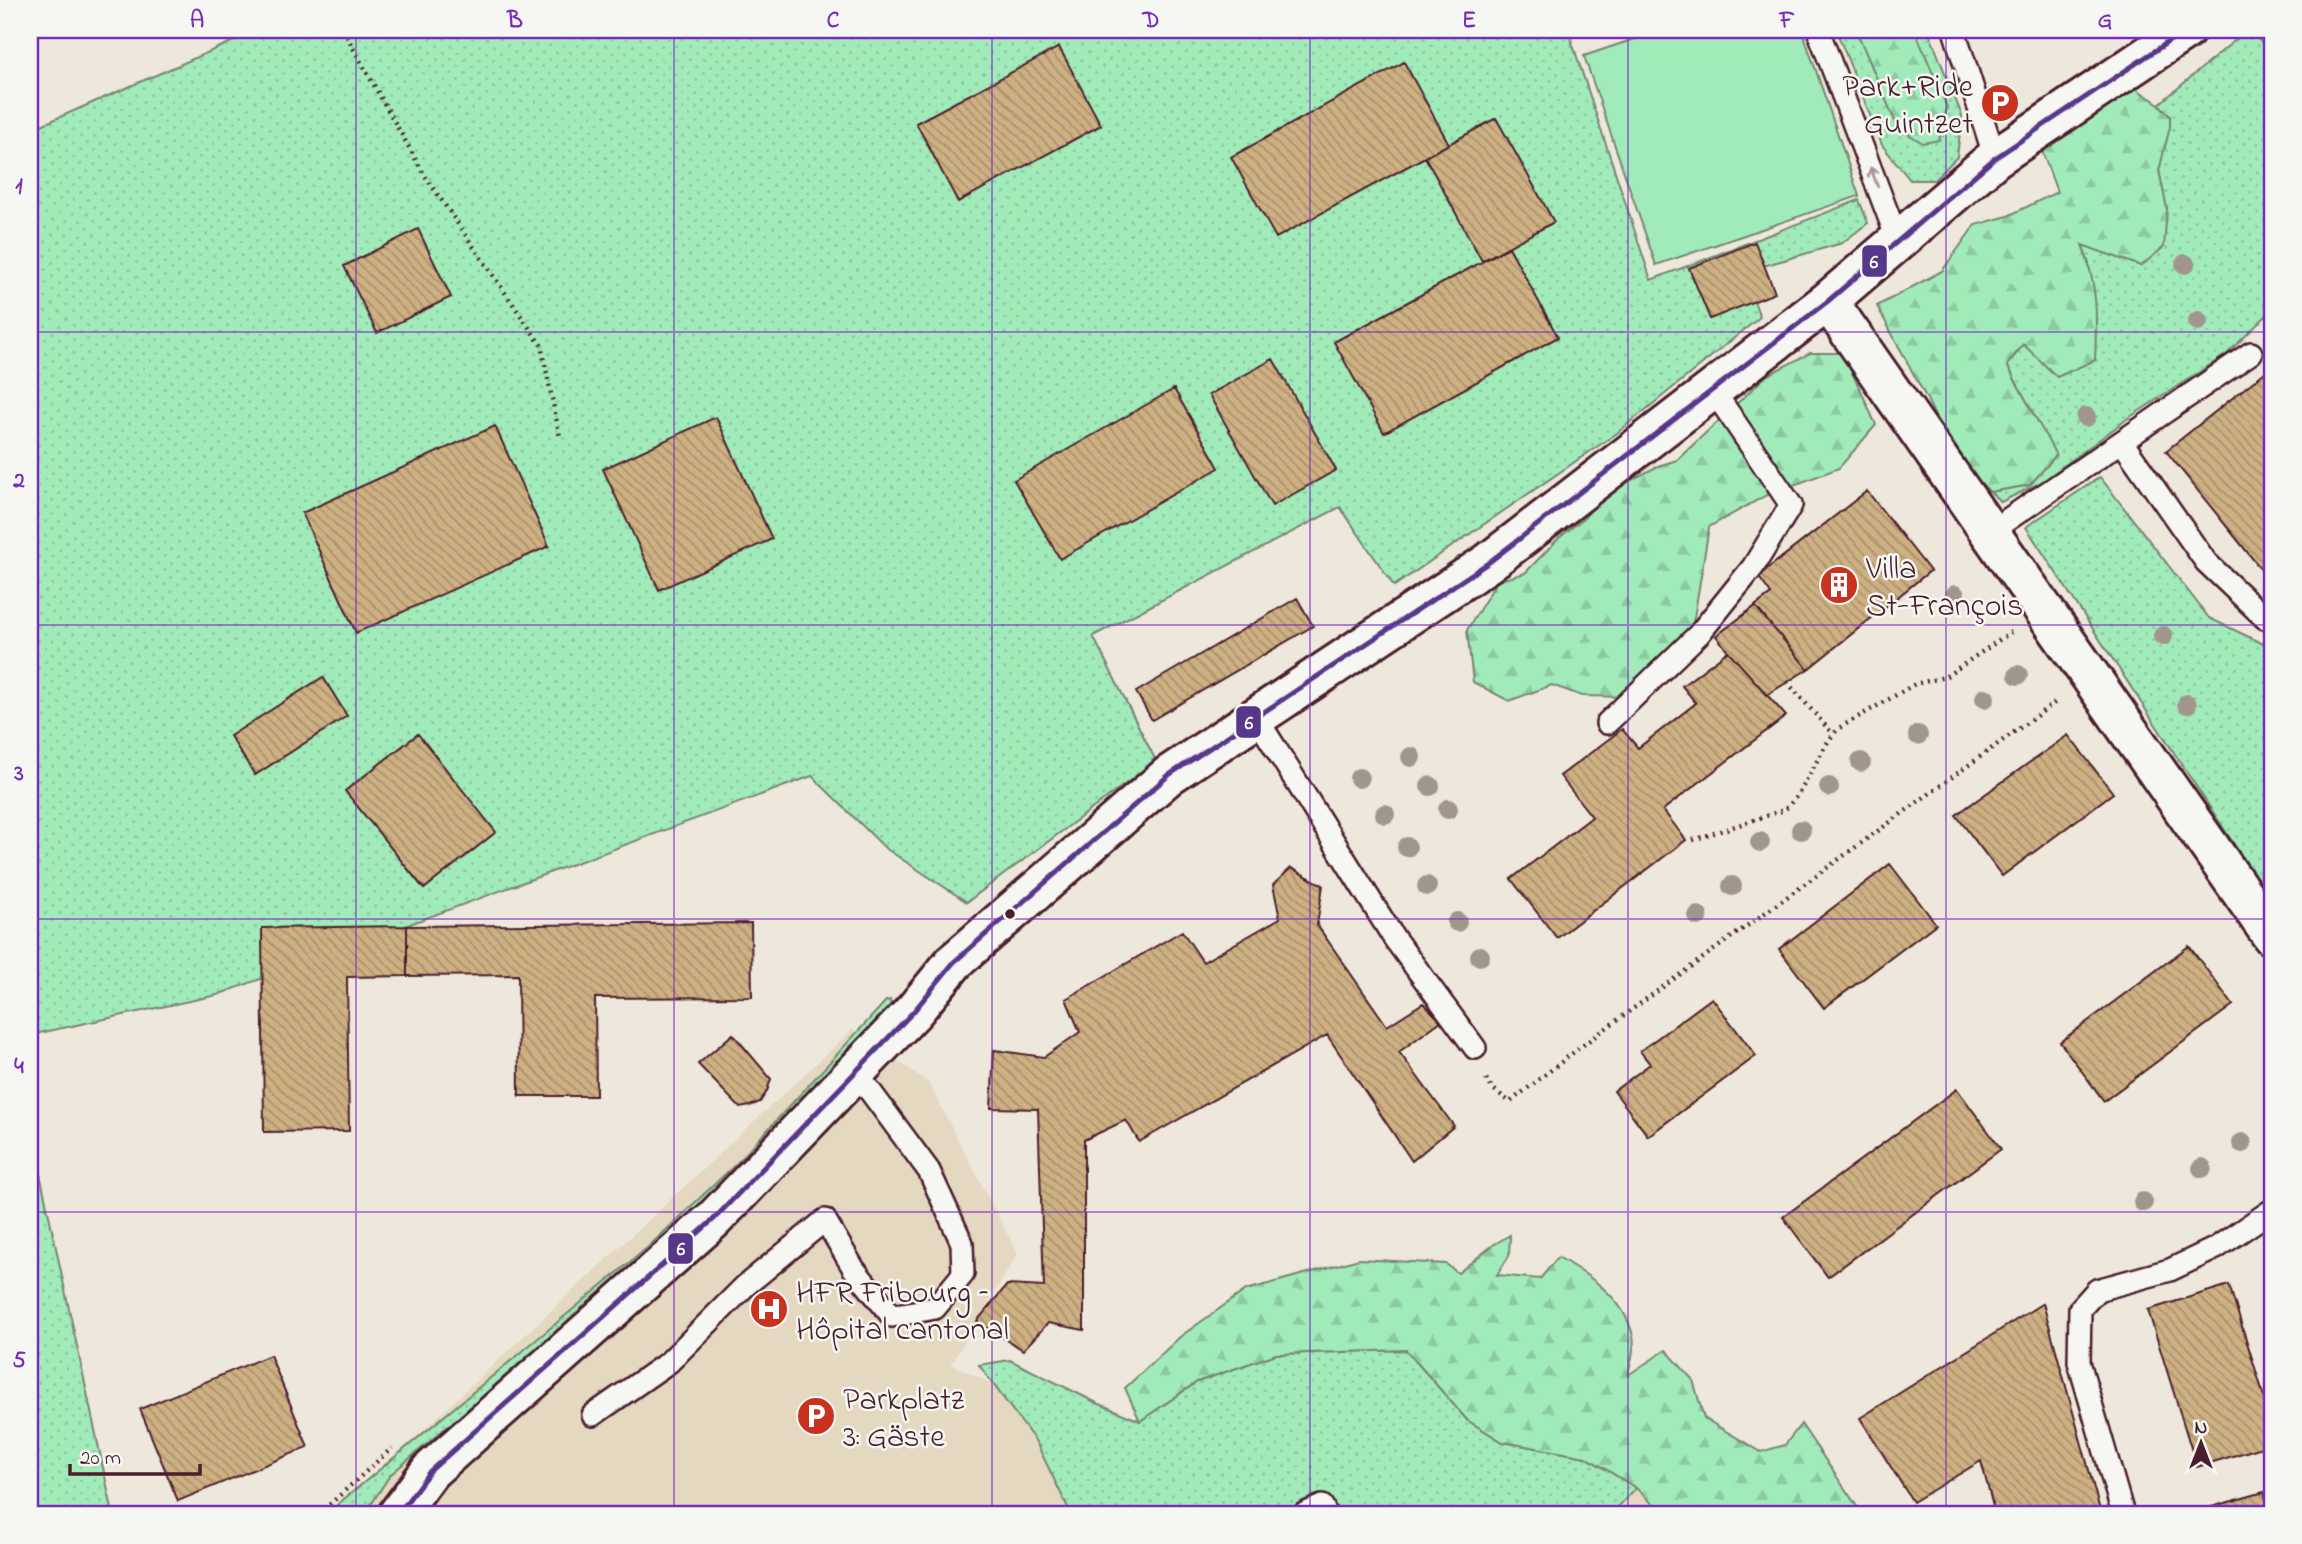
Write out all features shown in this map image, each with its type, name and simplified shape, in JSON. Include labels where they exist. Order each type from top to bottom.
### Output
[{"type":"street","points":[[398,1514],[430,1471],[713,1220],[914,1011],[954,962],[1169,775],[1488,564],[1828,301],[1995,158],[2186,30]]},
{"type":"street","points":[[1828,301],[2272,936]]},
{"type":"lane","points":[[1818,30],[1898,241]]},
{"type":"lane","points":[[1954,30],[1995,158]]},
{"type":"lane","points":[[1991,531],[2251,353]]},
{"type":"lane","points":[[1608,723],[1699,634],[1753,567],[1791,505],[1713,390]]},
{"type":"lane","points":[[2122,442],[2206,562],[2265,618],[2272,611]]},
{"type":"lane","points":[[1256,717],[1394,938],[1475,1048]]},
{"type":"lane","points":[[593,1415],[669,1362],[745,1286],[825,1220],[855,1269],[892,1316],[935,1308],[963,1274],[962,1243],[929,1171],[856,1072]]},
{"type":"lane","points":[[2123,1514],[2079,1362],[2080,1309],[2097,1290],[2170,1270],[2217,1248],[2272,1210]]},
{"type":"lane","points":[[1304,1514],[1322,1506],[1326,1514]]},
{"type":"path","points":[[343,30],[425,176],[541,345],[560,437]]},
{"type":"path","points":[[1693,840],[1784,810],[1795,800],[1839,728],[1915,684],[1945,677],[2046,610]]},
{"type":"path","points":[[1475,1048],[1478,1067],[1492,1088],[1510,1102],[1598,1034],[2092,676]]},
{"type":"path","points":[[1787,682],[1833,734]]},
{"type":"shaded area","name":"HFR Fribourg – Hôpital cantonal","points":[[853,1029],[928,1082],[1018,1254],[951,1364],[1120,1447],[1659,1468],[1709,1514],[338,1514],[341,1507]]},
{"type":"green space","points":[[259,30],[1568,30],[1651,280],[1859,200],[1868,223],[1842,243],[1743,272],[1760,317],[1617,433],[1394,586],[1340,507],[1093,636],[1156,761],[967,902],[885,848],[812,776],[217,995],[30,1035],[30,130]]},
{"type":"green space","points":[[1661,30],[1802,30],[1859,196],[1656,265],[1584,56]]},
{"type":"green space","points":[[1836,30],[1928,30],[1962,116],[1957,157],[1934,180],[1910,180],[1882,145]]},
{"type":"green space","points":[[1856,30],[1915,30],[1947,107],[1939,140],[1923,143],[1898,128]]},
{"type":"green space","points":[[2247,30],[2272,51],[2272,306],[2267,315],[2227,354],[2127,419],[2042,482],[2001,502],[1990,492],[2030,485],[2055,455],[2007,365],[2089,264],[2082,244],[2141,266],[2167,209],[2159,171],[2170,117],[2159,104]]},
{"type":"green space","points":[[2123,80],[2159,104],[2170,116],[2170,127],[2159,171],[2167,209],[2164,247],[2141,266],[2082,245],[2091,274],[2095,302],[2095,360],[2057,377],[2023,344],[2007,365],[2056,455],[2030,485],[1990,492],[1954,457],[1927,399],[1877,306],[1942,271],[1975,225],[2008,216],[2057,192],[2034,129]]},
{"type":"green space","points":[[1810,353],[1842,353],[1876,425],[1839,468],[1765,496],[1709,527],[1693,624],[1634,697],[1582,696],[1552,685],[1509,701],[1473,682],[1467,630],[1497,581],[1525,573],[1559,538],[1585,517],[1605,494],[1658,466],[1677,460],[1766,376]]},
{"type":"green space","points":[[2100,477],[2209,618],[2272,648],[2272,902],[2026,527]]},
{"type":"green space","points":[[890,1000],[891,1006],[743,1166],[607,1292],[390,1475],[365,1514],[329,1514],[647,1248],[738,1162],[886,1001]]},
{"type":"green space","points":[[30,1127],[113,1514],[30,1514]]},
{"type":"green space","points":[[1510,1235],[1509,1256],[1497,1275],[1540,1279],[1558,1257],[1582,1272],[1614,1299],[1629,1322],[1634,1345],[1628,1375],[1666,1350],[1693,1380],[1704,1418],[1761,1452],[1785,1445],[1801,1424],[1862,1514],[1663,1514],[1636,1488],[1586,1457],[1503,1442],[1467,1420],[1406,1350],[1276,1354],[1197,1382],[1140,1421],[1125,1388],[1181,1336],[1246,1290],[1359,1259],[1446,1264],[1458,1273]]},
{"type":"green space","points":[[1406,1350],[1467,1420],[1503,1442],[1586,1457],[1636,1488],[1611,1514],[1071,1514],[1036,1442],[979,1365],[1010,1360],[1140,1421],[1197,1382],[1276,1354]]},
{"type":"building","points":[[1059,47],[1101,125],[958,202],[916,123]]},
{"type":"building","points":[[1404,62],[1449,144],[1276,238],[1231,157]]},
{"type":"building","points":[[1496,118],[1554,222],[1482,261],[1425,157]]},
{"type":"building","points":[[418,229],[451,297],[377,333],[344,266]]},
{"type":"building","points":[[1755,242],[1775,293],[1710,319],[1689,268]]},
{"type":"building","points":[[1509,247],[1558,337],[1384,433],[1334,342]]},
{"type":"building","points":[[1273,359],[1336,470],[1272,506],[1209,395]]},
{"type":"building","points":[[2270,368],[2272,558],[2260,568],[2166,451]]},
{"type":"building","points":[[1174,389],[1219,468],[1060,559],[1014,480]]},
{"type":"building","points":[[716,417],[772,539],[659,590],[603,469]]},
{"type":"building","points":[[495,426],[549,546],[356,633],[302,513]]},
{"type":"building","name":"Villa St-François","points":[[1867,491],[1930,571],[1808,669],[1755,606],[1771,594],[1758,576]]},
{"type":"building","points":[[1867,491],[1930,571],[1808,669],[1767,695],[1786,716],[1663,810],[1686,840],[1557,938],[1511,879],[1592,817],[1560,776],[1622,729],[1638,748],[1696,703],[1682,686],[1728,651],[1716,636],[1771,594],[1758,576]]},
{"type":"building","points":[[1297,598],[1313,626],[1152,720],[1136,692]]},
{"type":"building","points":[[1728,651],[1786,716],[1663,810],[1686,840],[1557,938],[1511,879],[1592,817],[1560,776],[1622,729],[1638,748],[1696,703],[1682,686]]},
{"type":"building","points":[[323,677],[347,716],[255,775],[230,736]]},
{"type":"building","points":[[418,734],[496,832],[424,889],[345,791]]},
{"type":"building","points":[[2068,735],[2113,793],[2002,876],[1956,815]]},
{"type":"building","points":[[1890,864],[1936,924],[1824,1008],[1779,949]]},
{"type":"building","points":[[1291,868],[1323,885],[1317,925],[1387,1026],[1423,1003],[1441,1021],[1399,1052],[1454,1126],[1412,1161],[1327,1035],[1139,1142],[1126,1120],[1084,1140],[1084,1330],[1048,1323],[1023,1350],[977,1321],[1007,1285],[1044,1287],[1038,1109],[991,1108],[994,1050],[1044,1057],[1080,1032],[1066,999],[1182,931],[1203,962],[1280,918],[1273,885]]},
{"type":"building","points":[[751,923],[752,997],[595,998],[596,1096],[519,1096],[518,975],[407,976],[407,926]]},
{"type":"building","points":[[407,926],[407,976],[347,977],[349,1131],[264,1132],[262,928]]},
{"type":"building","points":[[2189,946],[2233,1005],[2104,1101],[2060,1042]]},
{"type":"building","points":[[1712,998],[1756,1056],[1648,1136],[1614,1091],[1650,1064],[1640,1051]]},
{"type":"building","points":[[733,1034],[771,1079],[760,1102],[740,1108],[698,1064]]},
{"type":"building","points":[[1957,1089],[2001,1149],[1828,1277],[1783,1217]]},
{"type":"building","points":[[2229,1285],[2272,1422],[2272,1444],[2197,1467],[2148,1310]]},
{"type":"building","points":[[2043,1303],[2101,1514],[1995,1514],[1981,1461],[1913,1502],[1860,1418]]},
{"type":"building","points":[[270,1355],[308,1447],[178,1501],[140,1409]]},
{"type":"building","points":[[2264,1492],[2271,1514],[2187,1514]]},
{"type":"transit line","name":"6","points":[[398,1514],[430,1471],[713,1220],[914,1011],[954,962],[1169,775],[1488,563],[1828,301],[1995,158],[2186,30]]},
{"type":"place","name":"Park+Ride Guintzet","points":[[2000,103]]},
{"type":"place","name":"Villa St-François","points":[[1839,585]]},
{"type":"place","name":"HFR Fribourg – Hôpital cantonal","points":[[769,1309]]},
{"type":"place","name":"Parkplatz 3: Gäste","points":[[816,1416]]}]
